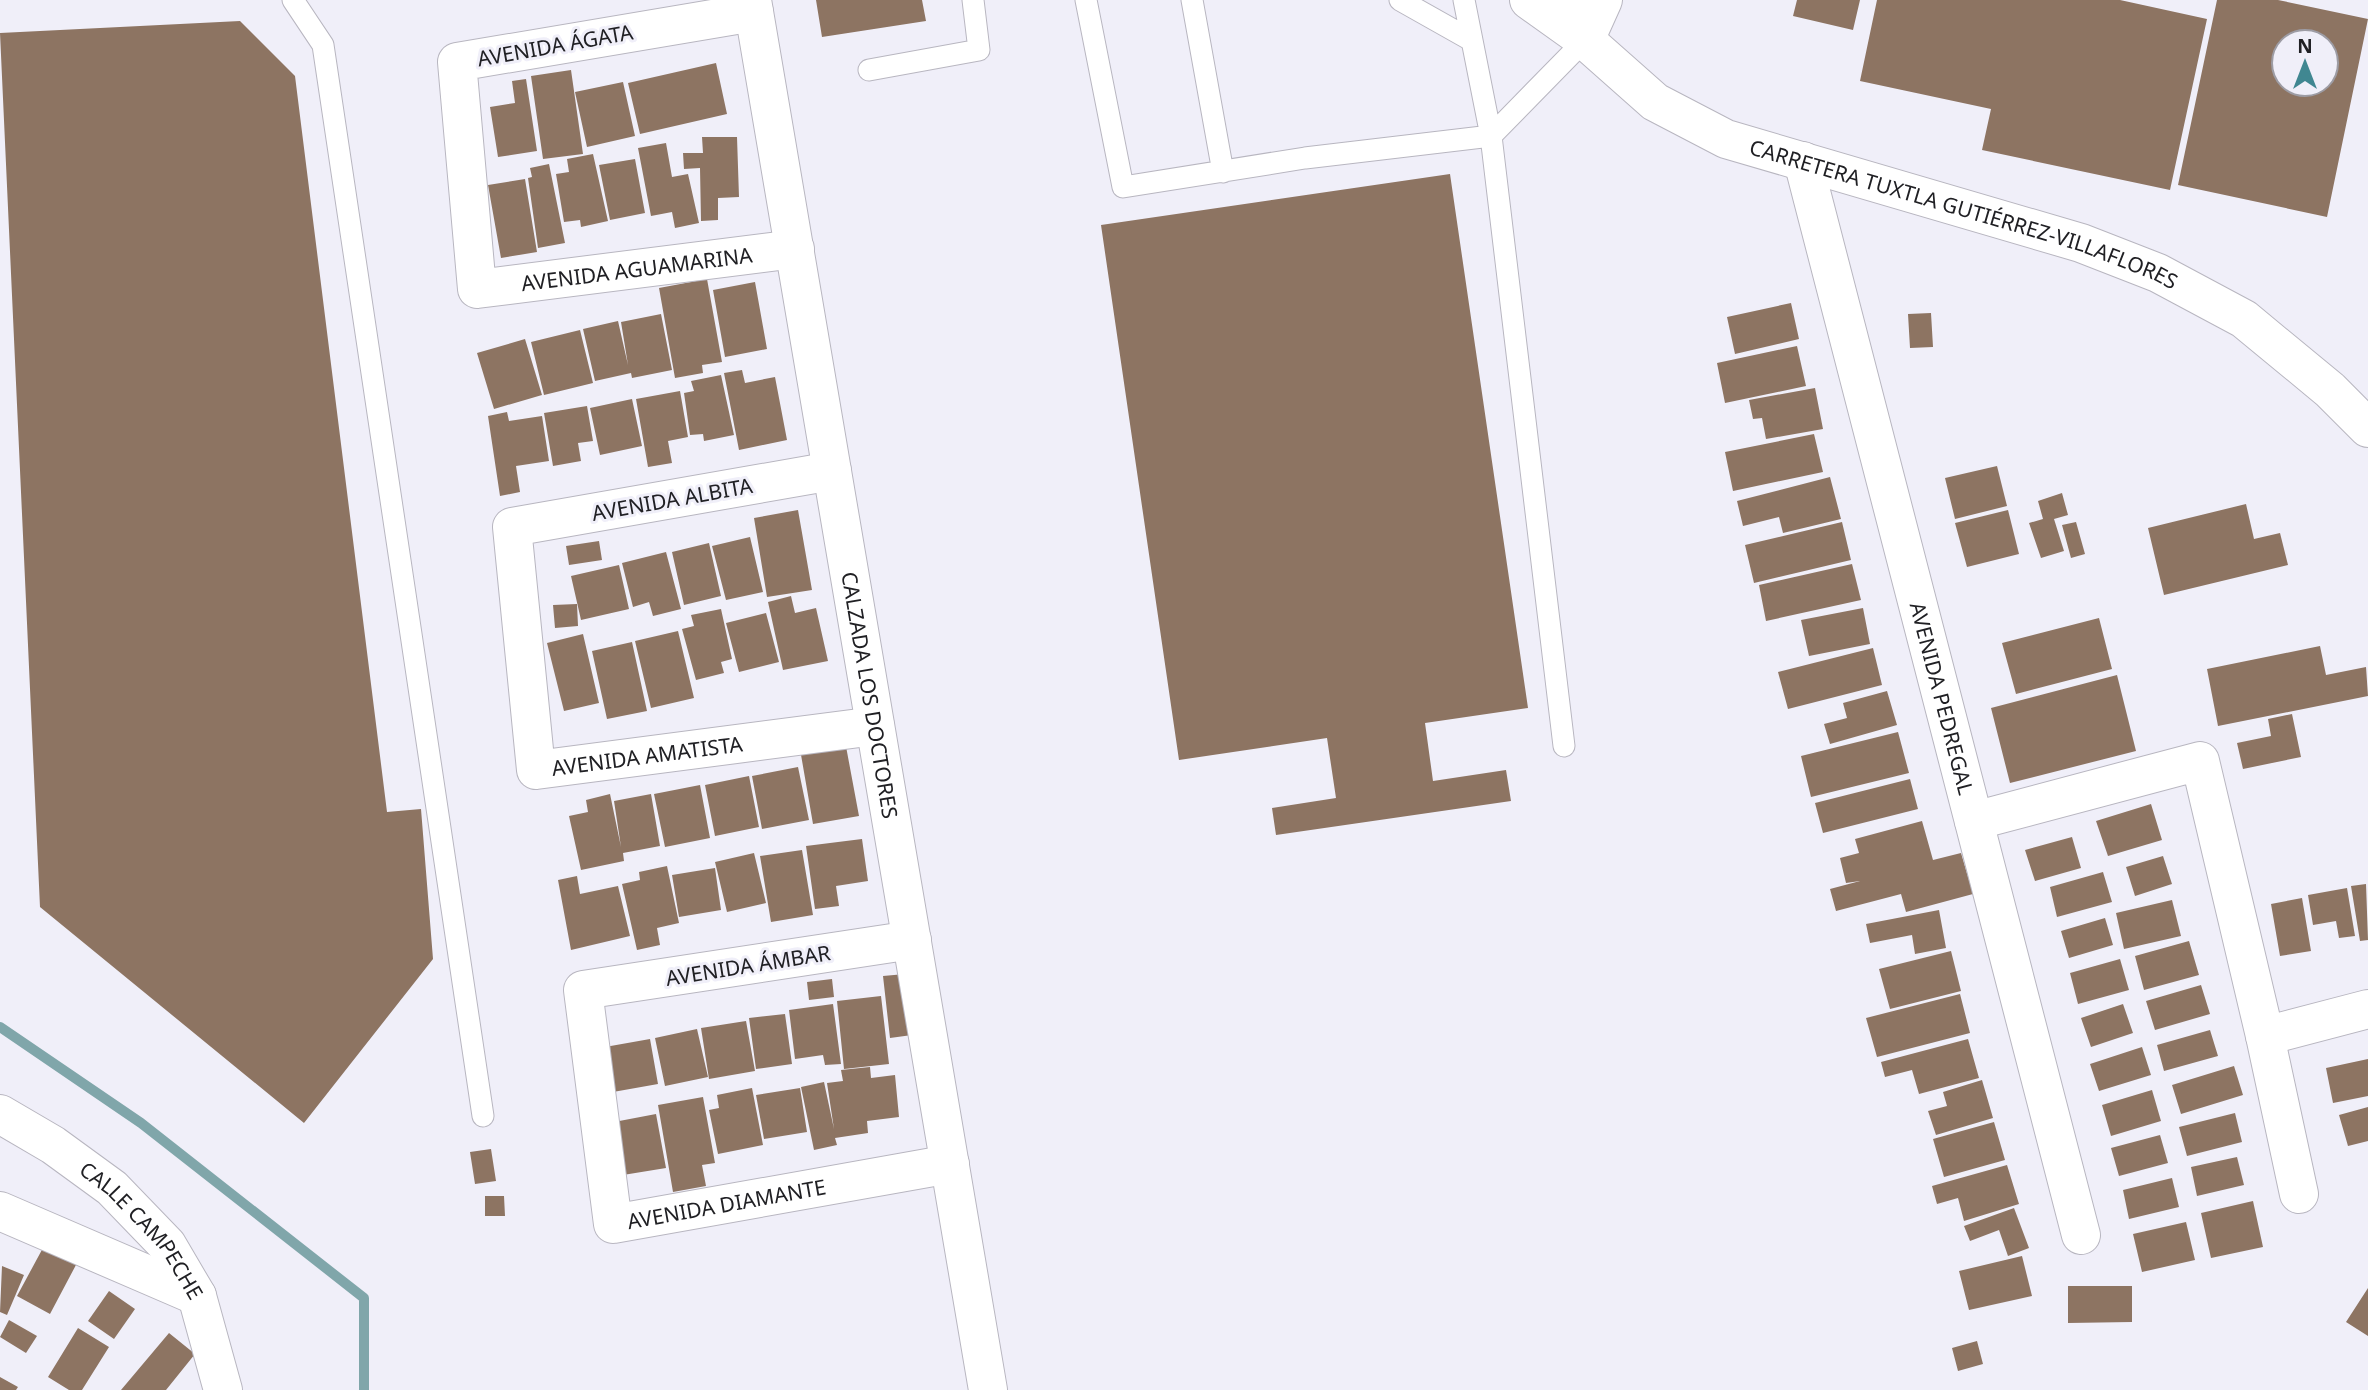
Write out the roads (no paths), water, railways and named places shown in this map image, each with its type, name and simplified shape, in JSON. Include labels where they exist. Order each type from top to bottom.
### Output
[{"type":"street","points":[[1529,0],[1585,40],[1603,0]]},
{"type":"street","name":"CARRETERA TUXTLA GUTIÉRREZ-VILLAFLORES","points":[[1569,0],[1585,40],[1655,102],[1726,139],[2081,243],[2158,273],[2244,319],[2330,390],[2368,428]]},
{"type":"street","name":"CALZADA LOS DOCTORES","points":[[753,6],[988,1390]]},
{"type":"street","name":"AVENIDA ÁGATA","points":[[478,289],[457,62],[753,6]]},
{"type":"street","name":"AVENIDA PEDREGAL","points":[[1803,161],[2081,1235]]},
{"type":"street","name":"AVENIDA AGUAMARINA","points":[[478,289],[795,249]]},
{"type":"street","name":"AVENIDA ALBITA","points":[[512,527],[832,471]]},
{"type":"street","name":"AVENIDA AMATISTA","points":[[512,527],[536,770],[876,726]]},
{"type":"street","points":[[1974,821],[2200,761],[2300,1195]]},
{"type":"street","name":"AVENIDA ÁMBAR","points":[[583,990],[912,940]]},
{"type":"street","name":"AVENIDA DIAMANTE","points":[[583,990],[612,1224],[950,1164]]},
{"type":"street","points":[[2265,1036],[2368,1009]]},
{"type":"street","name":"CALLE CAMPECHE","points":[[0,1114],[53,1146],[112,1188],[167,1245],[197,1296],[223,1390]]},
{"type":"street","points":[[0,1211],[197,1296]]},
{"type":"lane","points":[[293,0],[323,45],[484,1116]]},
{"type":"lane","points":[[870,69],[979,50],[973,0]]},
{"type":"lane","points":[[1086,0],[1123,187],[1304,158],[1491,136],[1585,40]]},
{"type":"lane","points":[[1192,0],[1223,173]]},
{"type":"lane","points":[[1400,0],[1471,40]]},
{"type":"lane","points":[[1464,0],[1491,136],[1564,746]]},
{"type":"waterway","points":[[0,1027],[141,1123],[364,1298],[364,1390]]}]
